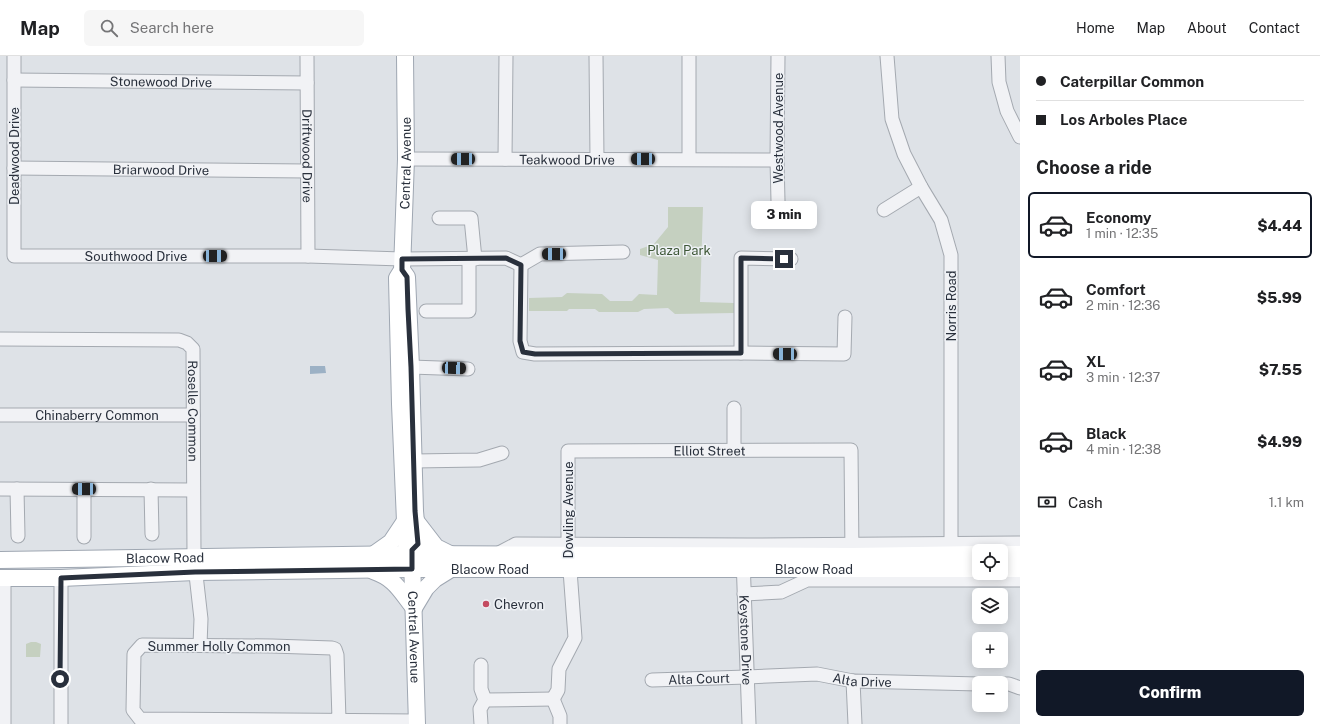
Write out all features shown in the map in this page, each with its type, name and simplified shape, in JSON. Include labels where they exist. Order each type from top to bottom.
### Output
[{"type":"main road","name":"Central Avenue","points":[[405,56],[406,159],[402,264],[396,278],[400,404],[410,521],[418,544],[412,557],[417,722]]},
{"type":"main road","name":"Central Avenue","points":[[402,264],[407,277],[414,461],[410,521]]},
{"type":"main road","points":[[368,570],[381,574],[393,581],[414,608],[426,588],[450,561],[410,521],[387,546],[374,554]]},
{"type":"main road","name":"Blacow Road","points":[[743,562],[852,550],[951,555],[972,566]]},
{"type":"main road","name":"Blacow Road","points":[[2,578],[61,578],[194,565],[374,554],[450,561],[568,556]]},
{"type":"main road","name":"Blacow Road","points":[[450,561],[499,554],[743,562],[972,554]]},
{"type":"main road","points":[[1008,554],[1020,554]]},
{"type":"main road","name":"Blacow Road","points":[[0,560],[56,559],[368,570],[412,557]]},
{"type":"main road","points":[[2,578],[16,568],[38,565],[56,559]]},
{"type":"main road","points":[[1008,569],[1020,569]]},
{"type":"street","name":"Deadwood Drive","points":[[14,56],[14,256]]},
{"type":"street","name":"Driftwood Drive","points":[[307,56],[308,256]]},
{"type":"street","points":[[505,159],[506,56]]},
{"type":"street","points":[[596,56],[596,159]]},
{"type":"street","points":[[689,56],[689,159]]},
{"type":"street","name":"Westwood Avenue","points":[[778,56],[778,201]]},
{"type":"street","name":"Norris Road","points":[[887,56],[892,119],[904,154],[921,187],[941,220],[951,255],[951,555]]},
{"type":"street","points":[[998,56],[999,82],[1003,97],[1007,111],[1020,137]]},
{"type":"street","name":"Stonewood Drive","points":[[14,80],[307,83]]},
{"type":"street","name":"Teakwood Drive","points":[[406,159],[777,160]]},
{"type":"street","name":"Briarwood Drive","points":[[14,168],[307,171]]},
{"type":"street","points":[[884,210],[921,187]]},
{"type":"street","points":[[426,311],[469,311],[472,259],[471,218],[439,218]]},
{"type":"street","points":[[623,252],[540,254],[521,265],[520,341],[523,352],[535,354],[844,354],[845,317]]},
{"type":"street","name":"Southwood Drive","points":[[14,256],[308,256],[402,264],[506,258],[521,265]]},
{"type":"street","points":[[741,353],[741,258],[791,259]]},
{"type":"street","name":"Roselle Common","points":[[0,339],[179,340],[187,343],[193,349],[194,565],[201,619],[200,645]]},
{"type":"street","points":[[411,367],[468,369]]},
{"type":"street","points":[[734,408],[734,450]]},
{"type":"street","name":"Chinaberry Common","points":[[0,415],[193,415]]},
{"type":"street","name":"Elliot Street","points":[[568,451],[851,450],[852,550]]},
{"type":"street","name":"Dowling Avenue","points":[[553,699],[558,690],[559,668],[575,638],[568,556],[568,451]]},
{"type":"street","points":[[414,461],[479,460],[502,453]]},
{"type":"street","points":[[0,489],[193,490]]},
{"type":"street","points":[[17,489],[18,536]]},
{"type":"street","points":[[84,489],[84,537]]},
{"type":"street","points":[[151,489],[152,534]]},
{"type":"street","name":"Blacow Road","points":[[951,555],[1020,543]]},
{"type":"street","name":"Blacow Road","points":[[568,556],[852,550]]},
{"type":"street","name":"Keystone Drive","points":[[743,562],[749,724]]},
{"type":"street","points":[[2,578],[4,724]]},
{"type":"street","points":[[60,724],[61,578]]},
{"type":"street","name":"Blacow Road","points":[[744,594],[781,592],[807,580],[1020,580]]},
{"type":"street","name":"Summer Holly Common","points":[[339,720],[337,655],[335,649],[313,646],[142,645],[134,654],[133,710],[140,719],[417,722]]},
{"type":"street","points":[[481,665],[482,689],[485,700],[480,709],[481,724]]},
{"type":"street","name":"Alta Drive","points":[[747,677],[817,674],[853,681],[972,684]]},
{"type":"street","name":"Alta Court","points":[[652,680],[747,677]]},
{"type":"street","points":[[853,681],[855,724]]},
{"type":"street","points":[[1008,684],[1020,688]]},
{"type":"street","points":[[485,700],[553,699],[560,716],[560,724]]},
{"type":"green space","name":"Plaza Park","points":[[668,207],[703,207],[700,302],[734,303],[734,313],[675,314],[668,308],[644,309],[638,312],[599,312],[595,309],[529,311],[529,298],[562,297],[567,293],[602,294],[610,301],[632,301],[639,294],[657,295],[658,260],[640,255],[640,249],[654,244],[668,227]]},
{"type":"green space","points":[[31,642],[41,644],[40,657],[26,657],[26,644]]},
{"type":"water","points":[[310,366],[325,366],[326,373],[310,374]]},
{"type":"place","name":"Chevron","points":[[486,604]]},
{"type":"route","points":[[60,679],[61,578],[195,572],[412,569],[412,550],[418,544],[415,511],[407,277],[402,270],[402,259],[506,258],[521,265],[520,341],[523,352],[535,354],[741,353],[741,258],[784,259]]}]
